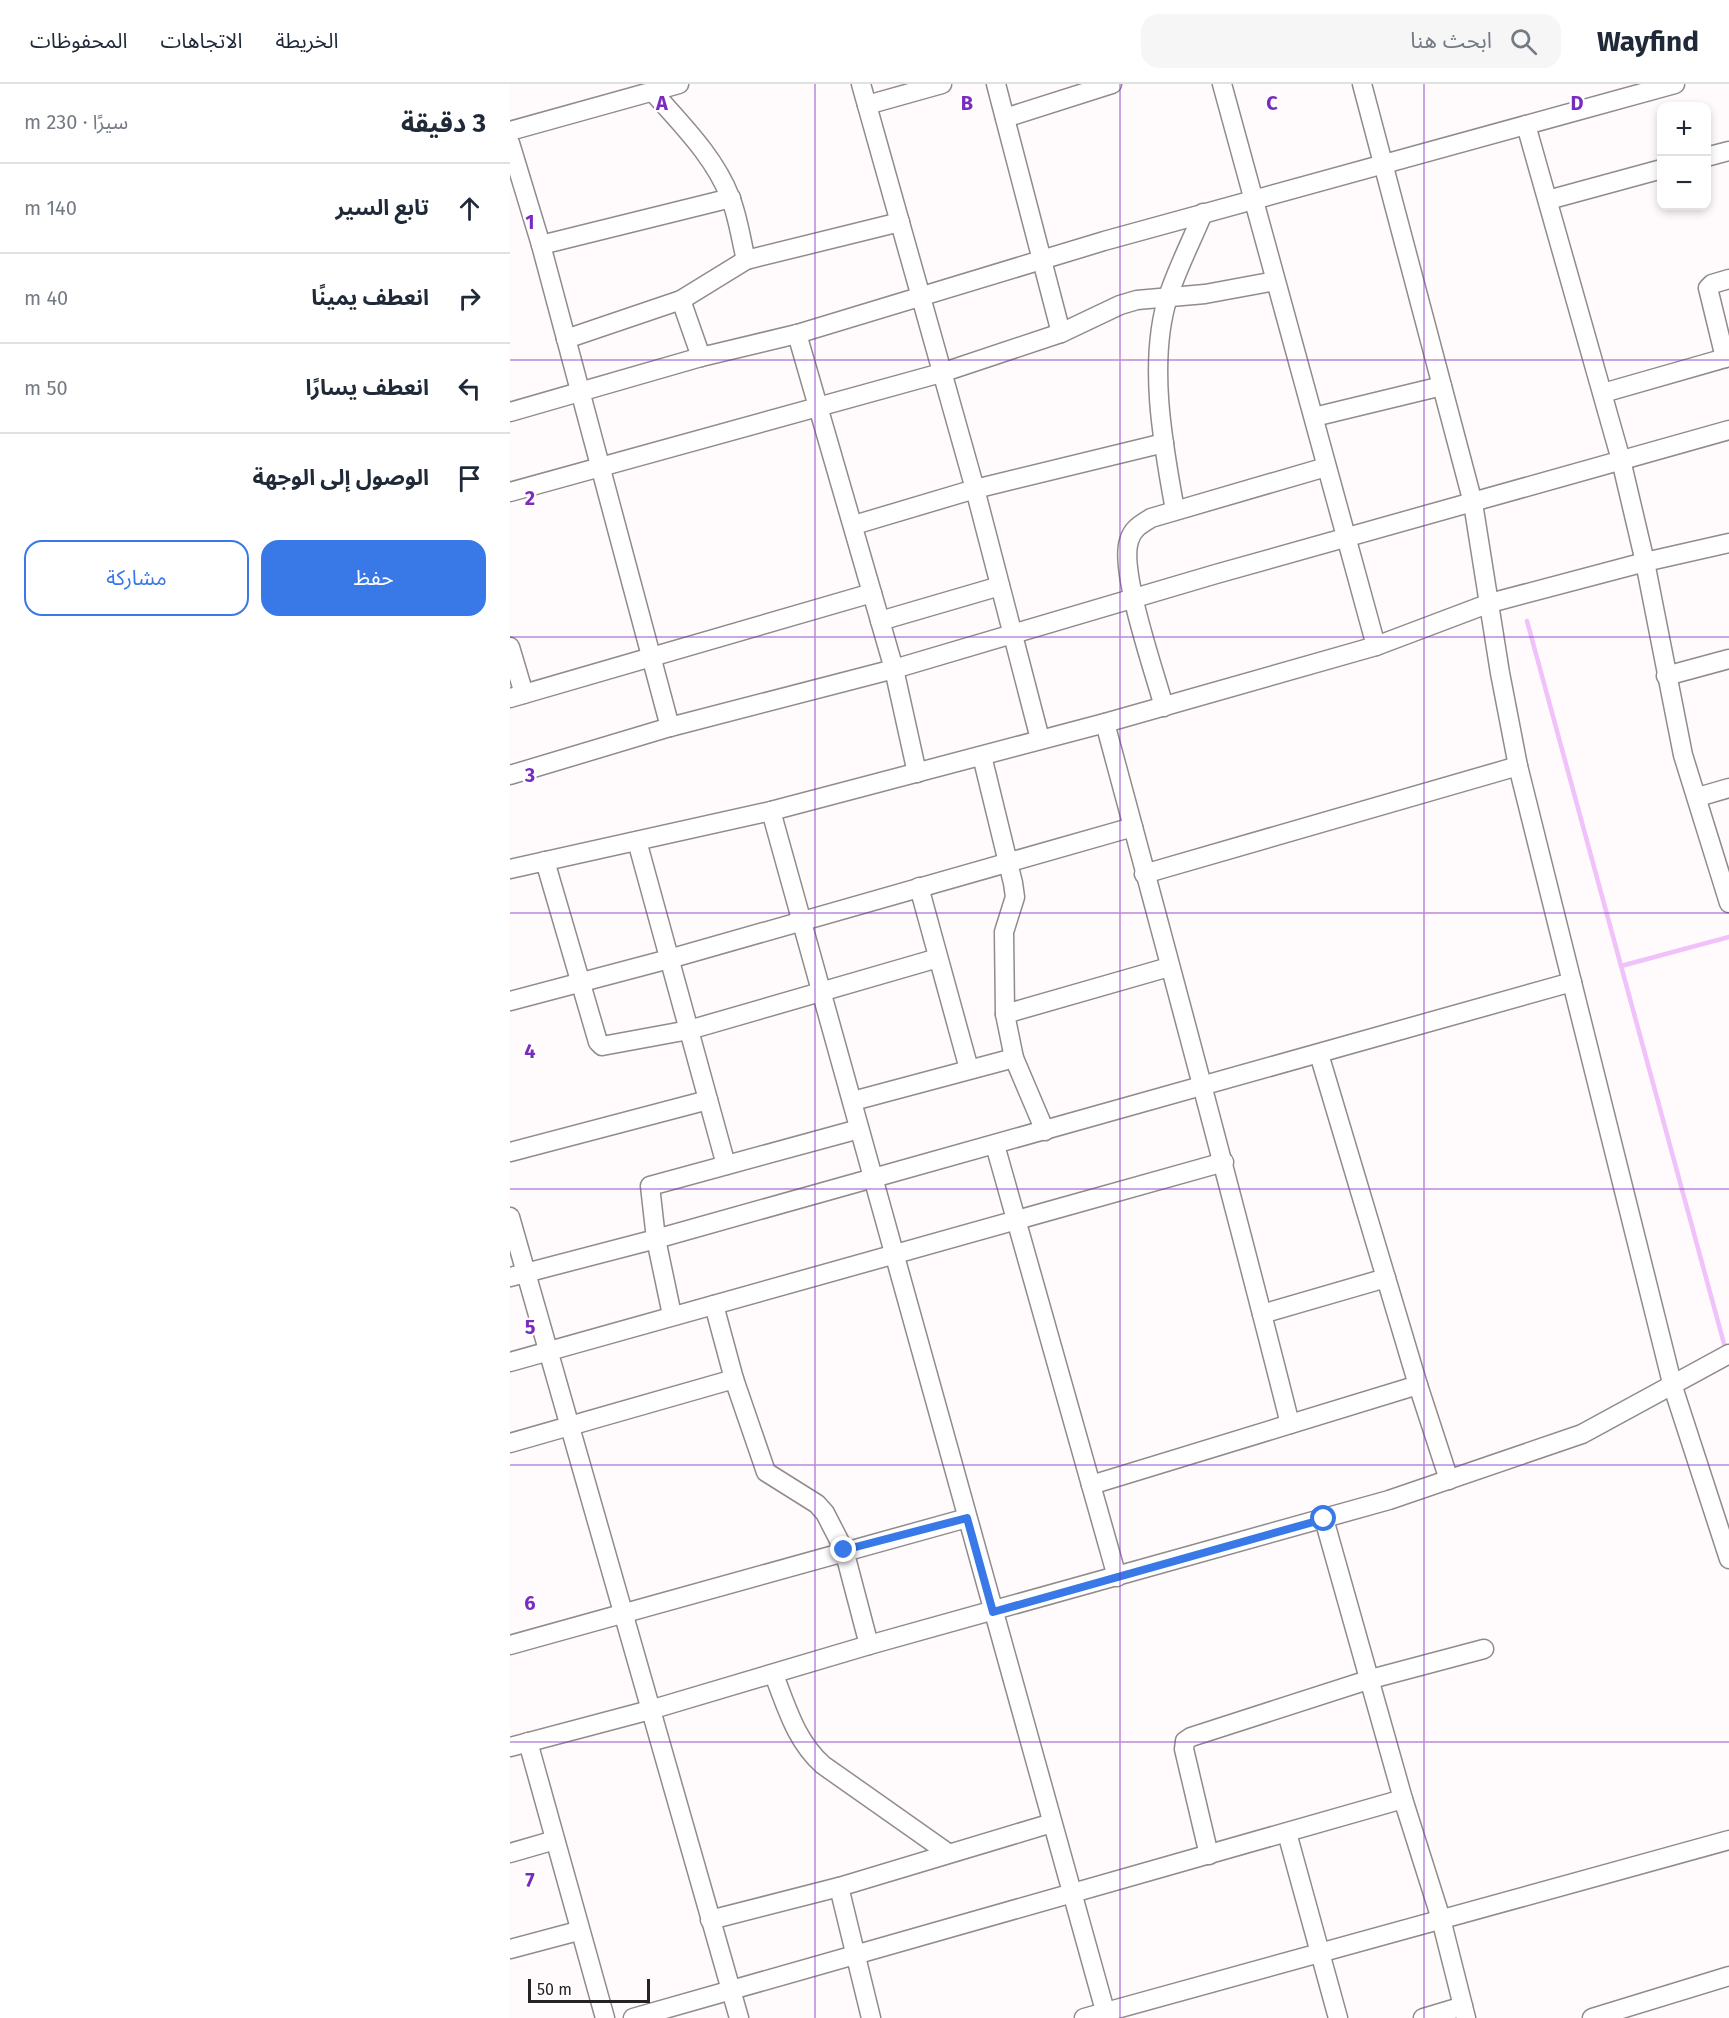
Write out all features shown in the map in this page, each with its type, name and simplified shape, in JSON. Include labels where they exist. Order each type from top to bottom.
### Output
[{"type":"street","points":[[510,131],[628,91],[653,92],[679,84]]},
{"type":"street","points":[[861,84],[975,489],[1040,739]]},
{"type":"street","points":[[867,105],[942,84]]},
{"type":"street","points":[[996,84],[1061,333]]},
{"type":"street","points":[[1005,118],[1112,84]]},
{"type":"street","points":[[1222,84],[1376,646]]},
{"type":"street","points":[[1362,84],[1473,503],[1500,673],[1518,766],[1673,1387],[1729,1559]]},
{"type":"street","points":[[510,412],[701,357],[797,334],[1203,213],[1675,84]]},
{"type":"street","points":[[653,92],[705,152],[731,198],[746,260]]},
{"type":"street","points":[[1526,125],[1621,460],[1646,562],[1666,676],[1688,774],[1698,797],[1729,903]]},
{"type":"street","points":[[511,148],[542,245],[670,727]]},
{"type":"street","points":[[1711,156],[1729,151]]},
{"type":"street","points":[[1548,200],[1657,170]]},
{"type":"street","points":[[542,245],[731,198]]},
{"type":"street","points":[[1175,510],[1164,443],[1159,368],[1168,296],[1203,213]]},
{"type":"street","points":[[566,339],[681,300],[746,260],[900,222]]},
{"type":"street","points":[[1603,393],[1727,358],[1708,288],[1712,284],[1729,279]]},
{"type":"street","points":[[510,492],[602,469],[941,373],[1061,333],[1120,305],[1168,296],[1205,294],[1275,281]]},
{"type":"street","points":[[681,300],[701,357]]},
{"type":"street","points":[[797,334],[894,669],[917,773]]},
{"type":"street","points":[[1314,417],[1442,386]]},
{"type":"street","points":[[510,775],[670,727],[894,669],[1345,537],[1729,430]]},
{"type":"street","points":[[854,525],[975,489],[1164,443]]},
{"type":"street","points":[[1164,708],[1134,598],[1126,552],[1129,538],[1144,522],[1175,510],[1326,467]]},
{"type":"street","points":[[510,869],[771,811],[1164,708],[1376,646],[1490,603],[1729,543]]},
{"type":"street","points":[[880,621],[1000,586]]},
{"type":"street","points":[[510,647],[517,696],[872,593]]},
{"type":"street","points":[[1666,676],[1729,659]]},
{"type":"street","points":[[1105,723],[1169,967],[1224,1162],[1290,1424]]},
{"type":"street","points":[[982,756],[1009,862],[1014,897],[1004,932],[1005,1014],[1014,1058],[1045,1131]]},
{"type":"street","points":[[1144,874],[1518,766]]},
{"type":"street","points":[[1698,797],[1729,788]]},
{"type":"street","points":[[771,811],[1106,2015]]},
{"type":"street","points":[[510,1001],[669,959],[1133,827]]},
{"type":"street","points":[[637,841],[726,1165]]},
{"type":"street","points":[[545,861],[598,1042],[602,1046],[689,1030],[938,958]]},
{"type":"street","points":[[919,887],[969,1069]]},
{"type":"street","points":[[1005,1014],[1169,967]]},
{"type":"street","points":[[519,1274],[656,1239],[1202,1088],[1572,982]]},
{"type":"street","points":[[1318,1054],[1418,1385],[1449,1479]]},
{"type":"street","points":[[853,1101],[1014,1058]]},
{"type":"street","points":[[510,1152],[708,1100]]},
{"type":"street","points":[[672,1315],[656,1239],[650,1186],[859,1129]]},
{"type":"street","points":[[995,1145],[1117,1577]]},
{"type":"street","points":[[510,1362],[1224,1162]]},
{"type":"street","points":[[510,1217],[519,1274],[547,1352],[739,2018]]},
{"type":"street","points":[[1262,1314],[1386,1278]]},
{"type":"street","points":[[714,1305],[734,1379],[766,1472],[817,1504],[844,1550],[869,1646]]},
{"type":"street","points":[[510,1747],[650,1710],[869,1646],[1324,1519],[1449,1479],[1581,1434],[1673,1387],[1727,1355]]},
{"type":"street","points":[[510,1443],[734,1379]]},
{"type":"street","points":[[1091,1485],[1418,1385]]},
{"type":"street","points":[[510,1645],[844,1550],[967,1518]]},
{"type":"street","points":[[1324,1519],[1403,1799],[1441,1919],[1465,2012],[1423,2018]]},
{"type":"street","points":[[1209,1855],[1184,1749],[1185,1742],[1191,1737],[1371,1679],[1484,1649]]},
{"type":"street","points":[[774,1675],[797,1734],[807,1751],[823,1765],[948,1853]]},
{"type":"street","points":[[528,1742],[578,1931],[605,2018]]},
{"type":"street","points":[[633,2018],[1403,1799]]},
{"type":"street","points":[[710,1920],[839,1887],[1052,1823]]},
{"type":"street","points":[[1287,1833],[1338,2018]]},
{"type":"street","points":[[510,1854],[555,1840]]},
{"type":"street","points":[[1084,2018],[1106,2015],[1320,1952],[1729,1840]]},
{"type":"street","points":[[839,1887],[871,2018]]},
{"type":"street","points":[[510,1949],[578,1931]]},
{"type":"street","points":[[1592,2018],[1729,1976]]},
{"type":"waterway","points":[[1527,621],[1726,1351]]},
{"type":"waterway","points":[[1621,966],[1729,937]]},
{"type":"route","points":[[844,1550],[967,1518],[993,1612],[1324,1519]]}]
